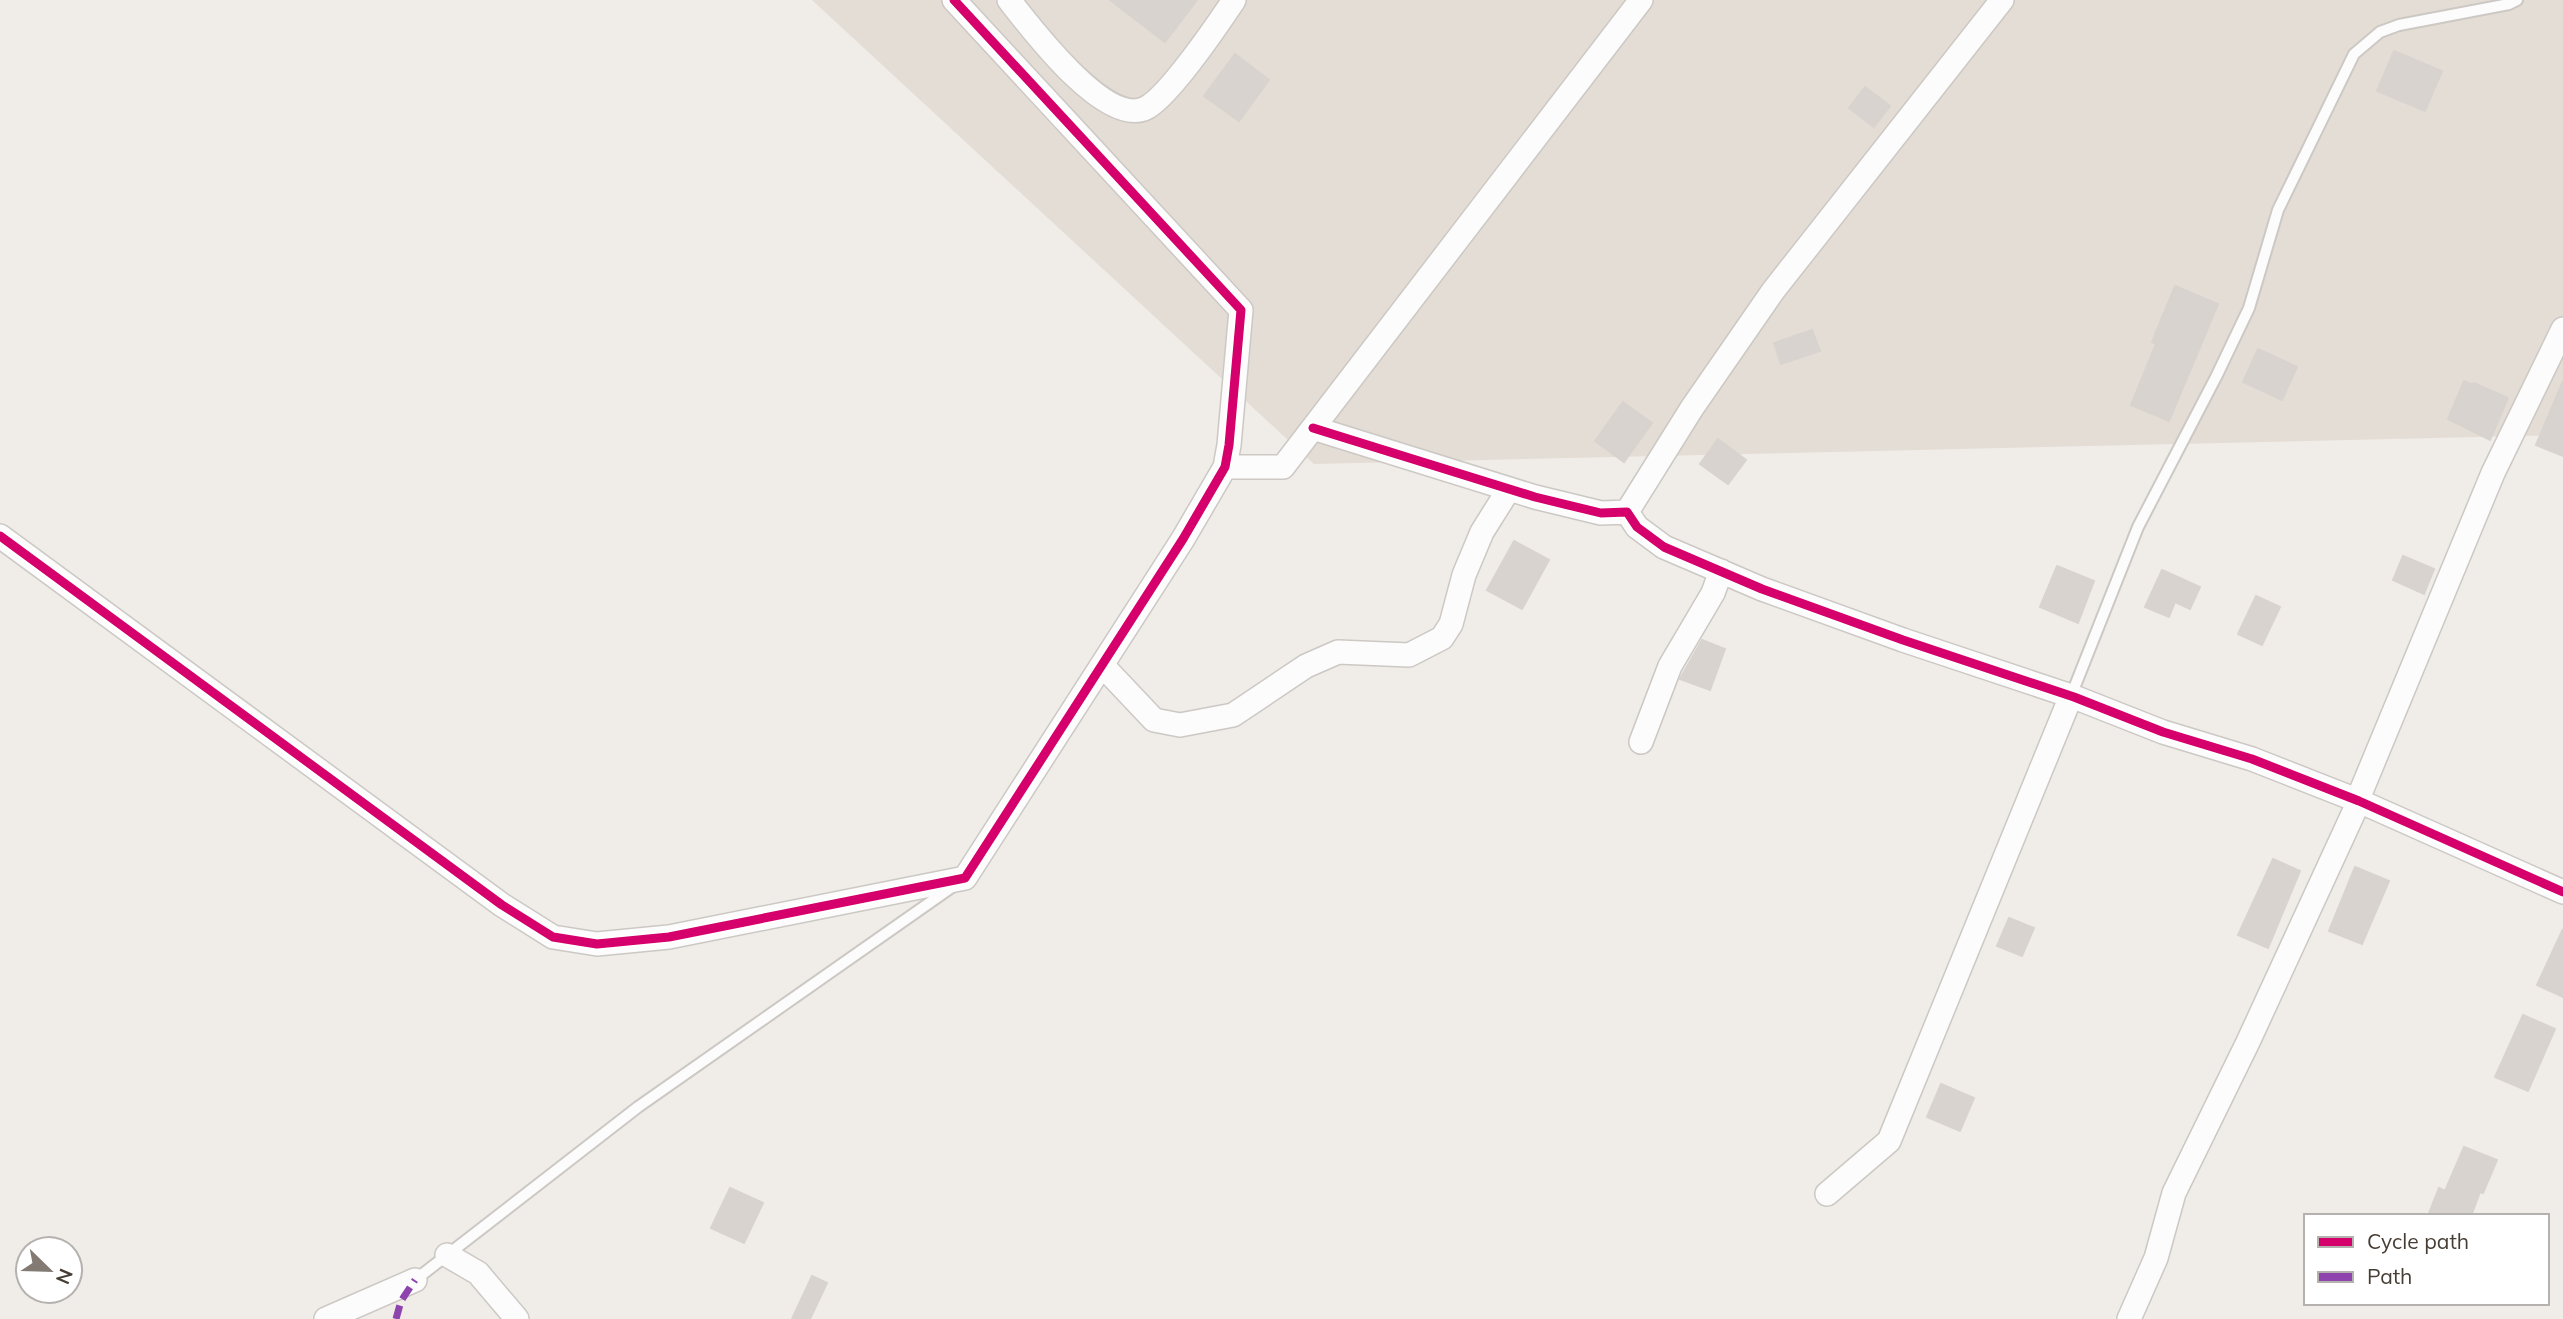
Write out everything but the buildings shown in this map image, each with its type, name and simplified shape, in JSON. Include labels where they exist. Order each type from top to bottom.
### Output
[{"type":"street","points":[[0,536],[490,897],[553,937],[597,943],[670,937],[965,878],[1184,539],[1225,467],[1241,310],[954,0]]},
{"type":"street","points":[[1009,0],[1083,85],[1107,103],[1127,111],[1145,108],[1168,87],[1234,0]]},
{"type":"street","points":[[1225,467],[1283,467],[1641,0]]},
{"type":"street","points":[[1627,512],[1692,408],[1773,290],[2002,0]]},
{"type":"street","points":[[2129,1319],[2156,1258],[2174,1193],[2248,1042],[2357,804],[2493,472],[2563,329]]},
{"type":"street","points":[[1313,428],[1509,489],[1601,513],[1627,512]]},
{"type":"street","points":[[1102,666],[1154,720],[1180,725],[1233,715],[1306,666],[1338,652],[1409,655],[1442,638],[1451,624],[1464,575],[1482,532],[1509,489]]},
{"type":"street","points":[[1627,512],[1637,527],[1664,547],[1762,589],[2071,696],[2163,732],[2252,760],[2563,892]]},
{"type":"street","points":[[1641,741],[1670,666],[1713,593],[1721,571]]},
{"type":"street","points":[[1827,1194],[1889,1141],[2071,696]]},
{"type":"street","points":[[447,1255],[478,1273],[517,1319]]},
{"type":"street","points":[[326,1319],[415,1280]]},
{"type":"lane","points":[[2071,696],[2138,527],[2249,308],[2278,209],[2354,54],[2379,32],[2399,25],[2509,4],[2516,0]]},
{"type":"lane","points":[[415,1280],[638,1107],[965,878]]},
{"type":"shaded area","points":[[812,0],[2563,0],[2563,435],[1314,464]]},
{"type":"marked path","points":[[396,1319],[401,1301],[415,1280]]},
{"type":"cycle path","points":[[0,536],[502,905],[553,937],[597,944],[669,937],[965,878],[1183,539],[1225,467],[1241,310],[954,0]]},
{"type":"cycle path","points":[[1313,428],[1535,497],[1601,513],[1627,512],[1637,527],[1664,547],[1762,589],[2074,697],[2163,732],[2252,759],[2359,801],[2563,892]]}]
